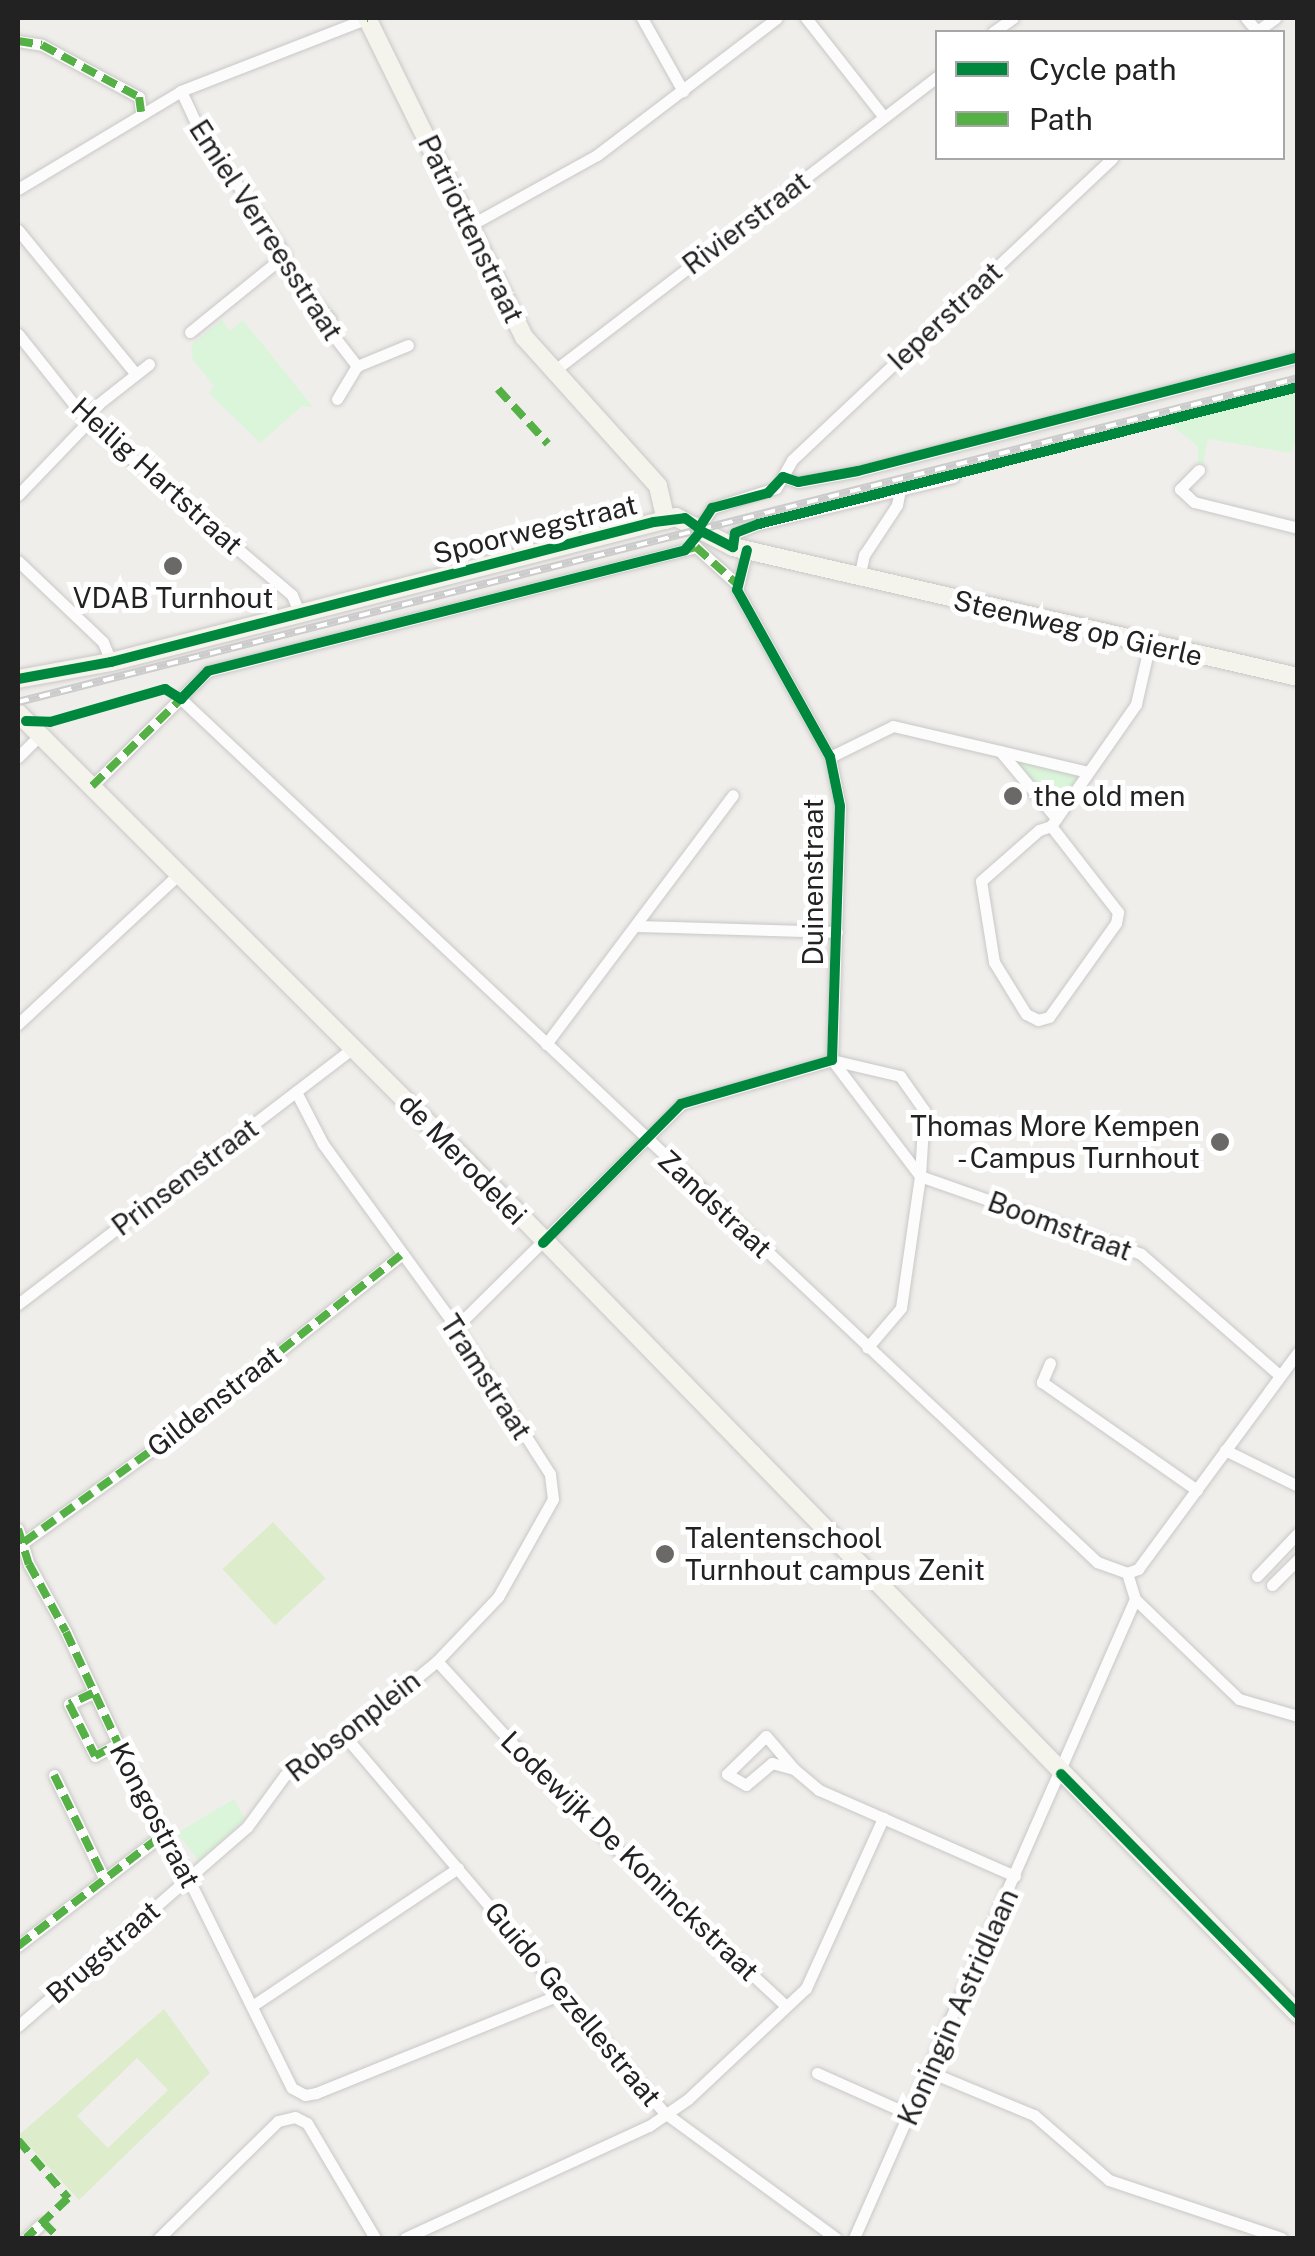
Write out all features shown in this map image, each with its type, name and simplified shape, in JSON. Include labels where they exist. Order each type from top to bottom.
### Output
[{"type":"street","points":[[18,189],[181,91],[367,18]]},
{"type":"street","name":"Patriottenstraat","points":[[367,18],[524,337],[658,486],[666,520]]},
{"type":"street","points":[[642,18],[682,91]]},
{"type":"street","points":[[469,226],[596,155],[777,18]]},
{"type":"street","points":[[806,18],[884,117]]},
{"type":"street","points":[[18,41],[42,45],[139,97],[141,112]]},
{"type":"street","name":"Rivierstraat","points":[[554,370],[935,78]]},
{"type":"street","name":"Emiel Verreesstraat","points":[[181,91],[198,127],[285,255],[279,260],[330,318],[326,326],[357,366]]},
{"type":"street","name":"Ieperstraat","points":[[783,477],[792,460],[1110,160]]},
{"type":"street","points":[[18,230],[136,374]]},
{"type":"street","points":[[190,332],[279,260]]},
{"type":"street","name":"Heilig Hartstraat","points":[[18,334],[86,419],[292,594],[299,612]]},
{"type":"street","name":"Emiel Verreesstraat","points":[[336,399],[357,366],[408,345]]},
{"type":"street","points":[[698,528],[712,508],[768,492],[783,477],[798,482],[858,471],[1298,357]]},
{"type":"street","points":[[18,496],[86,419],[149,364]]},
{"type":"street","points":[[1199,470],[1180,489],[1194,502],[1298,528]]},
{"type":"street","points":[[737,584],[740,549],[735,533],[953,477]]},
{"type":"street","points":[[859,578],[864,554],[896,505],[900,490]]},
{"type":"street","name":"Spoorwegstraat","points":[[18,679],[111,662],[666,520],[685,518],[698,528]]},
{"type":"street","name":"Steenweg op Gierle","points":[[698,528],[740,549],[1298,678]]},
{"type":"street","name":"Duinenstraat","points":[[181,699],[208,671],[696,547],[737,584],[830,757],[840,806],[832,1060]]},
{"type":"street","points":[[18,560],[103,642],[111,662]]},
{"type":"street","points":[[1000,752],[1053,822],[1118,912],[1116,924],[1049,1016],[1038,1020],[1026,1014],[994,962],[981,881],[1053,822],[1136,704],[1150,643]]},
{"type":"street","name":"Spoorwegstraat","points":[[18,670],[56,673]]},
{"type":"street","name":"de Merodelei","points":[[18,699],[22,717],[543,1242],[1298,2014]]},
{"type":"street","points":[[92,786],[181,699]]},
{"type":"street","name":"Zandstraat","points":[[181,699],[1098,1562],[1127,1573]]},
{"type":"street","points":[[830,757],[893,726],[1088,772]]},
{"type":"street","points":[[18,757],[40,735]]},
{"type":"street","points":[[546,1044],[733,795]]},
{"type":"street","points":[[18,1024],[178,874]]},
{"type":"street","points":[[637,926],[836,932]]},
{"type":"street","name":"Prinsenstraat","points":[[18,1304],[352,1050]]},
{"type":"street","points":[[832,1060],[920,1176]]},
{"type":"street","points":[[456,1327],[681,1104],[832,1060],[900,1076],[924,1110],[920,1176],[901,1308],[867,1348]]},
{"type":"street","name":"Tramstraat","points":[[296,1092],[323,1144],[456,1327],[550,1474],[554,1490],[498,1597],[437,1661]]},
{"type":"street","name":"Boomstraat","points":[[920,1176],[1141,1254],[1279,1375]]},
{"type":"street","name":"Gildenstraat","points":[[24,1542],[148,1454],[401,1255]]},
{"type":"street","points":[[1298,1352],[1138,1570],[1127,1573],[1132,1606],[1240,1700],[1298,1716]]},
{"type":"street","points":[[1050,1363],[1042,1382],[1197,1490]]},
{"type":"street","points":[[1225,1450],[1298,1486]]},
{"type":"street","name":"Kongostraat","points":[[18,1529],[29,1564],[292,2088],[304,2095],[564,1993]]},
{"type":"street","points":[[1257,1576],[1298,1533]]},
{"type":"street","points":[[1272,1585],[1298,1559]]},
{"type":"street","name":"Koningin Astridlaan","points":[[854,2238],[1062,1774],[1132,1606]]},
{"type":"street","name":"Robsonplein","points":[[188,1878],[260,1814],[285,1775],[344,1735],[437,1661]]},
{"type":"street","name":"Lodewijk De Koninckstraat","points":[[437,1661],[560,1797],[785,2005]]},
{"type":"street","points":[[93,1693],[70,1704],[95,1756],[118,1744]]},
{"type":"street","name":"Guido Gezellestraat","points":[[344,1735],[665,2113],[836,2238]]},
{"type":"street","points":[[794,1769],[772,1763],[746,1785],[728,1774],[766,1736],[794,1769],[819,1790],[1015,1876]]},
{"type":"street","points":[[54,1775],[104,1878]]},
{"type":"street","points":[[405,2238],[649,2126],[688,2099],[806,1988],[883,1818]]},
{"type":"street","points":[[18,1946],[162,1835]]},
{"type":"street","points":[[252,2006],[458,1868]]},
{"type":"street","name":"Brugstraat","points":[[18,2026],[188,1878]]},
{"type":"street","points":[[930,2072],[1034,2116],[1109,2180],[1281,2238]]},
{"type":"street","points":[[817,2073],[911,2116]]},
{"type":"street","points":[[159,2238],[278,2121],[295,2117],[307,2123],[375,2238]]},
{"type":"street","points":[[26,2238],[41,2224]]},
{"type":"green space","points":[[222,320],[230,331],[243,320],[313,407],[302,406],[260,443],[209,393],[214,386],[193,360],[191,345]]},
{"type":"green space","points":[[1297,391],[1297,432],[1292,453],[1208,439],[1203,464],[1198,463],[1198,447],[1168,422]]},
{"type":"green space","points":[[1010,757],[1085,773],[1056,812]]},
{"type":"green space","points":[[273,1522],[326,1578],[275,1625],[223,1569]]},
{"type":"green space","points":[[234,1799],[245,1819],[199,1861],[177,1833]]},
{"type":"green space","points":[[164,2009],[210,2073],[79,2200],[19,2135]],"holes":[[[137,2058],[168,2090],[108,2148],[77,2116]]]},
{"type":"railway","points":[[18,702],[1298,378]]},
{"type":"marked path","points":[[18,41],[42,45],[139,97],[141,112]]},
{"type":"marked path","points":[[498,389],[548,444]]},
{"type":"marked path","points":[[685,550],[696,547],[737,584]]},
{"type":"marked path","points":[[92,786],[185,695]]},
{"type":"marked path","points":[[24,1542],[191,1422],[401,1255]]},
{"type":"marked path","points":[[18,1529],[29,1564],[66,1632],[164,1842],[188,1878]]},
{"type":"marked path","points":[[93,1693],[69,1704],[95,1756],[118,1744]]},
{"type":"marked path","points":[[54,1775],[104,1878]]},
{"type":"marked path","points":[[18,1946],[162,1835]]},
{"type":"marked path","points":[[18,2140],[68,2198],[26,2238]]},
{"type":"marked path","points":[[43,2222],[59,2238]]},
{"type":"cycle path","points":[[18,679],[111,662],[654,522],[685,518],[699,528],[712,508],[768,493],[783,477],[798,482],[858,471],[1298,357]]},
{"type":"cycle path","points":[[26,721],[50,722],[165,689],[181,699],[208,671],[685,550],[701,531],[733,547],[735,533],[759,524],[1298,387]]},
{"type":"cycle path","points":[[543,1243],[681,1104],[832,1060],[840,806],[830,757],[737,590],[747,550]]},
{"type":"cycle path","points":[[1061,1774],[1298,2014]]},
{"type":"place","name":"VDAB Turnhout","points":[[173,566]]},
{"type":"place","name":"the old men","points":[[1013,796]]},
{"type":"place","name":"Thomas More Kempen - Campus Turnhout","points":[[1220,1142]]},
{"type":"place","name":"Talentenschool Turnhout campus Zenit","points":[[665,1554]]}]
